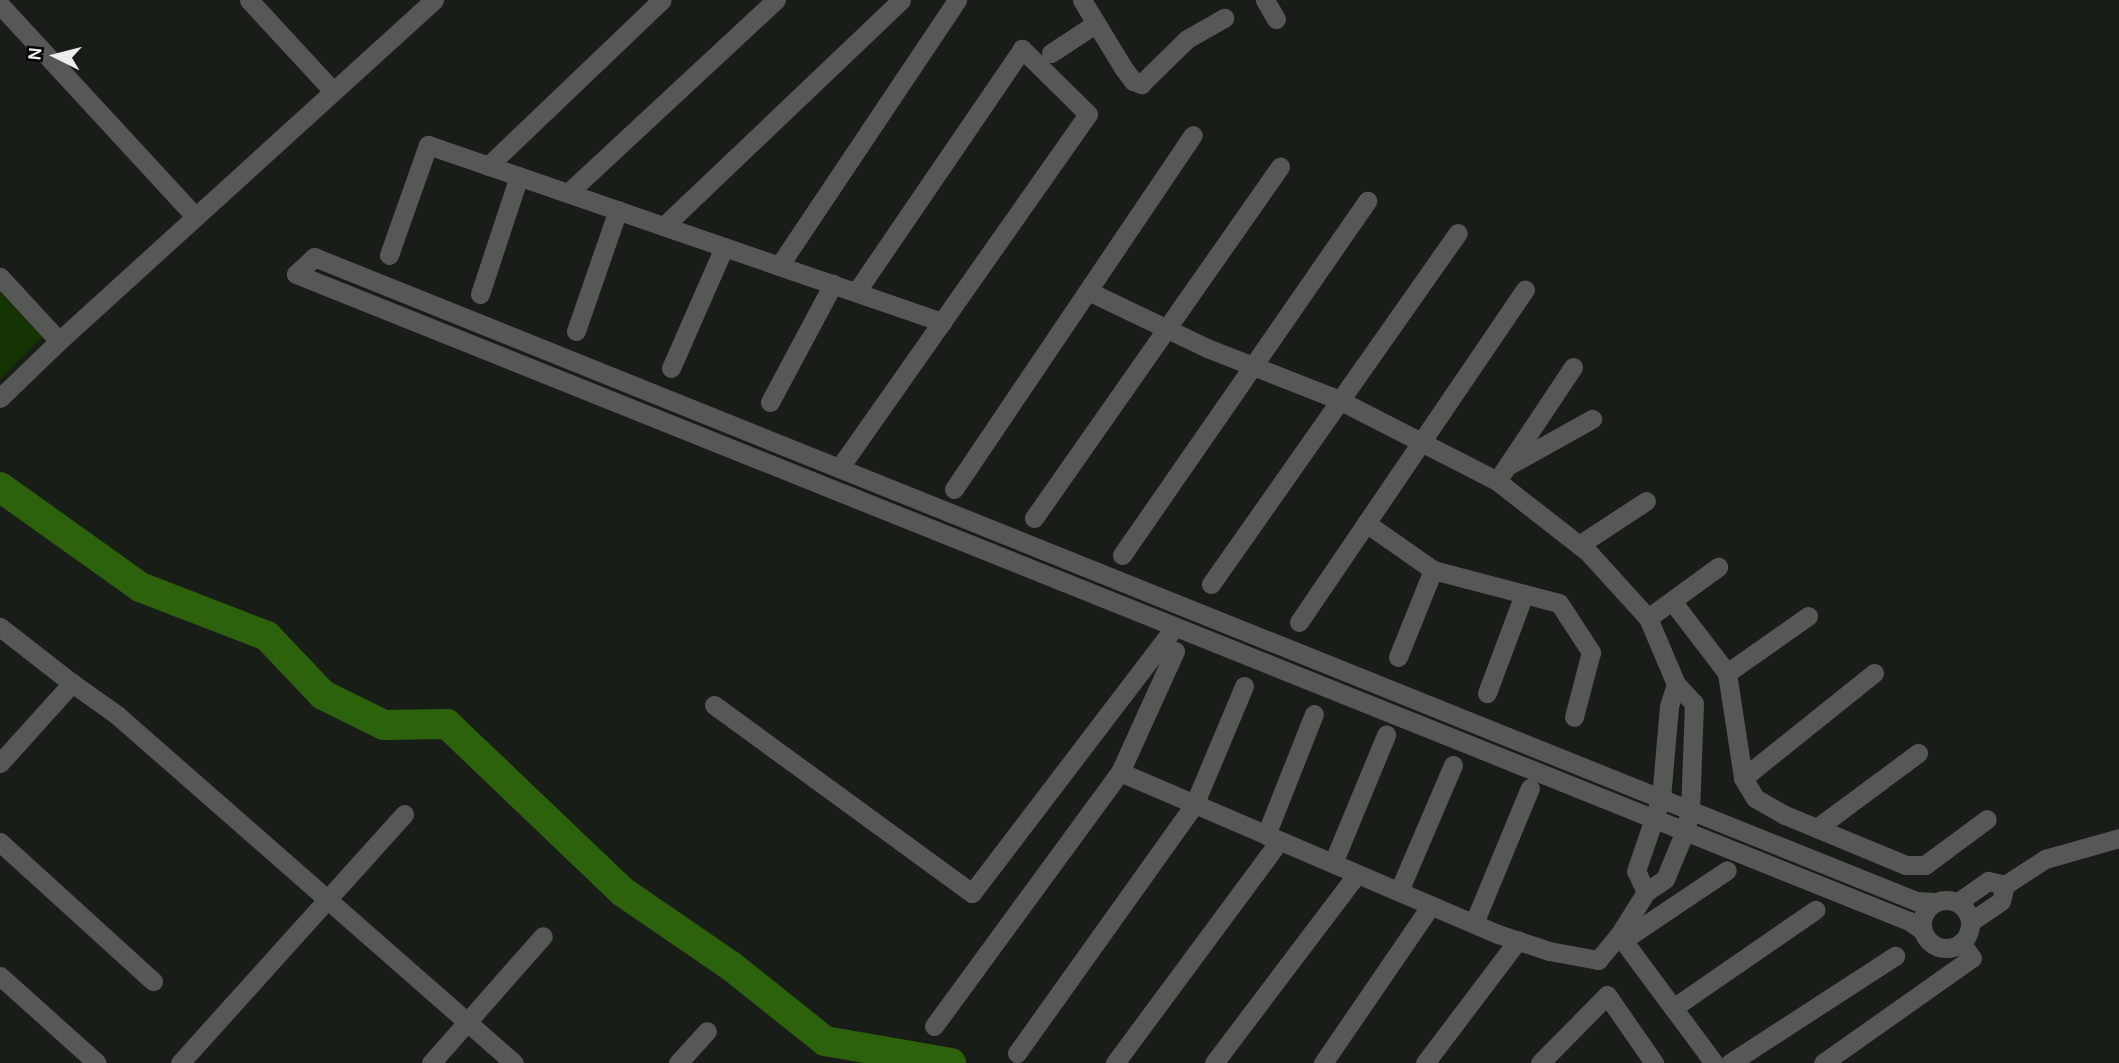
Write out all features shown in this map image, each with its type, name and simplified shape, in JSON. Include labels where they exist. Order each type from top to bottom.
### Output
[{"type":"street","points":[[248,0],[333,91]]},
{"type":"street","points":[[0,398],[195,216],[434,0]]},
{"type":"street","points":[[488,166],[662,0]]},
{"type":"street","points":[[568,193],[776,0]]},
{"type":"street","points":[[664,226],[901,0]]},
{"type":"street","points":[[779,266],[957,0]]},
{"type":"street","points":[[1265,0],[1276,19]]},
{"type":"street","points":[[1088,2],[1095,24],[1133,81],[1141,84],[1187,39],[1224,18]]},
{"type":"street","points":[[2,7],[195,216]]},
{"type":"street","points":[[1051,53],[1095,24]]},
{"type":"street","points":[[840,467],[1088,114],[1021,49],[856,292]]},
{"type":"street","points":[[954,489],[1193,135]]},
{"type":"street","points":[[388,255],[428,145],[942,322]]},
{"type":"street","points":[[1034,518],[1280,167]]},
{"type":"street","points":[[480,294],[519,176]]},
{"type":"street","points":[[1122,555],[1367,201]]},
{"type":"street","points":[[576,331],[618,210]]},
{"type":"street","points":[[1211,584],[1458,233]]},
{"type":"street","points":[[671,368],[724,247]]},
{"type":"street","points":[[314,257],[1916,901],[1934,902],[1942,899],[1958,902],[1964,907],[1970,922],[1966,937],[1961,943],[1946,948],[1938,947],[1909,921],[1342,693],[1173,629],[296,274],[314,257]]},
{"type":"street","points":[[0,277],[59,341]]},
{"type":"street","points":[[770,402],[833,284]]},
{"type":"street","points":[[1298,622],[1525,289]]},
{"type":"street","points":[[1088,291],[1167,329],[1340,400],[1420,442],[1502,474],[1579,545],[1648,618],[1676,684],[1694,703],[1690,810],[1685,831],[1665,879],[1646,892],[1621,938]]},
{"type":"street","points":[[1502,474],[1573,367]]},
{"type":"street","points":[[1502,474],[1592,419]]},
{"type":"street","points":[[1579,545],[1646,501]]},
{"type":"street","points":[[1366,523],[1433,569],[1559,603],[1591,652],[1574,717]]},
{"type":"street","points":[[1648,618],[1718,567]]},
{"type":"street","points":[[1398,657],[1433,569]]},
{"type":"street","points":[[1487,693],[1524,594]]},
{"type":"street","points":[[1672,601],[1727,673],[1743,778],[1755,798],[1817,828],[1906,865],[1925,865],[1987,819]]},
{"type":"street","points":[[1727,673],[1808,616]]},
{"type":"street","points":[[0,627],[117,715],[514,1063]]},
{"type":"street","points":[[714,705],[972,893],[1173,629]]},
{"type":"street","points":[[933,1026],[1120,772],[1175,651]]},
{"type":"street","points":[[1342,693],[1349,673]]},
{"type":"street","points":[[1743,778],[1874,673]]},
{"type":"street","points":[[0,763],[72,683]]},
{"type":"street","points":[[1646,892],[1636,871],[1661,798],[1669,706],[1676,684]]},
{"type":"street","points":[[1017,1053],[1194,805],[1244,686]]},
{"type":"street","points":[[1115,1063],[1273,838],[1314,714]]},
{"type":"street","points":[[1333,863],[1386,735]]},
{"type":"street","points":[[1817,828],[1918,754]]},
{"type":"street","points":[[1399,891],[1453,765]]},
{"type":"street","points":[[1120,772],[1474,923],[1549,951],[1598,960],[1621,938],[1727,870]]},
{"type":"street","points":[[1474,923],[1530,788]]},
{"type":"street","points":[[180,1063],[404,814]]},
{"type":"street","points":[[1958,902],[1988,881],[2004,885],[2045,859],[2119,838]]},
{"type":"street","points":[[0,842],[153,981]]},
{"type":"street","points":[[1214,1063],[1357,874]]},
{"type":"street","points":[[1970,922],[2001,901],[2004,885]]},
{"type":"street","points":[[1922,930],[1923,914],[1934,902]]},
{"type":"street","points":[[1323,1063],[1431,905]]},
{"type":"street","points":[[1673,1008],[1815,910]]},
{"type":"street","points":[[431,1063],[543,936]]},
{"type":"street","points":[[1621,938],[1714,1063]]},
{"type":"street","points":[[1425,1063],[1518,940]]},
{"type":"street","points":[[1823,1063],[1972,958],[1961,943]]},
{"type":"street","points":[[1730,1063],[1895,956]]},
{"type":"street","points":[[0,976],[97,1063]]},
{"type":"street","points":[[1540,1063],[1607,995],[1654,1063]]},
{"type":"street","points":[[678,1063],[707,1031]]},
{"type":"green space","points":[[0,292],[42,337],[0,380]]},
{"type":"waterway","points":[[0,487],[140,587],[267,636],[323,695],[384,725],[447,724],[623,892],[731,966],[825,1041],[951,1063]]}]
